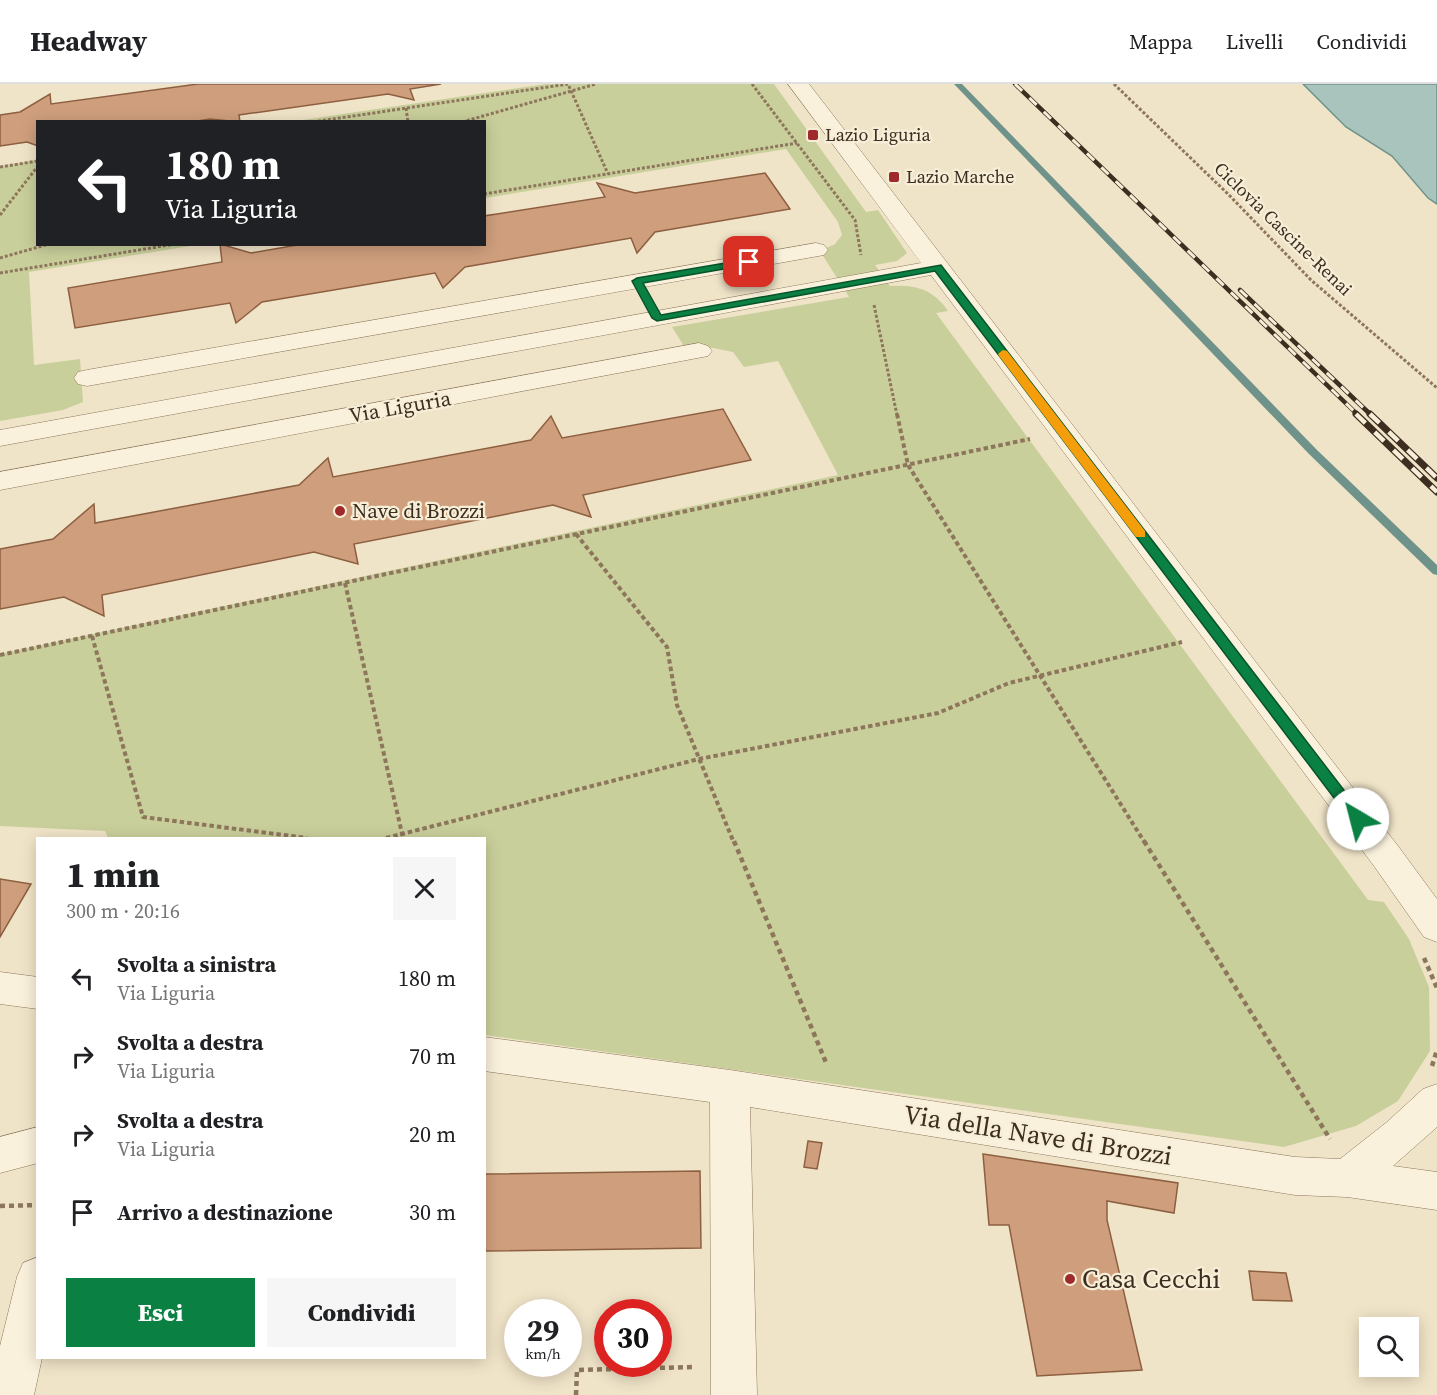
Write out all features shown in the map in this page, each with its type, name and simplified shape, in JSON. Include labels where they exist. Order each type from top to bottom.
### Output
[{"type":"street","points":[[798,84],[1386,856],[1437,927]]},
{"type":"street","points":[[87,378],[816,250]]},
{"type":"street","name":"Via Liguria","points":[[0,438],[937,267]]},
{"type":"street","points":[[637,281],[657,318]]},
{"type":"street","points":[[467,311],[501,388]]},
{"type":"street","points":[[279,344],[299,426]]},
{"type":"street","name":"Via Liguria","points":[[0,481],[699,351]]},
{"type":"street","points":[[92,421],[99,463]]},
{"type":"street","points":[[0,988],[36,993]]},
{"type":"street","name":"Via della Nave di Brozzi","points":[[486,1054],[730,1087],[1295,1176],[1347,1178],[1437,1191]]},
{"type":"street","points":[[730,1087],[734,1395]]},
{"type":"street","points":[[1347,1178],[1401,1135],[1437,1101]]},
{"type":"street","points":[[0,1155],[36,1146]]},
{"type":"street","points":[[11,1395],[36,1286]]},
{"type":"path","points":[[327,120],[568,84],[608,174]]},
{"type":"path","points":[[469,120],[596,84]]},
{"type":"path","points":[[752,84],[855,220],[862,260]]},
{"type":"path","name":"Ciclovia Cascine-Renai","points":[[1114,84],[1229,195],[1311,280],[1437,388]]},
{"type":"path","points":[[406,108],[408,120]]},
{"type":"path","points":[[486,194],[797,143]]},
{"type":"path","points":[[0,167],[36,164]]},
{"type":"path","points":[[0,214],[36,167]]},
{"type":"path","points":[[0,258],[43,246]]},
{"type":"path","points":[[0,273],[163,246]]},
{"type":"path","points":[[873,302],[908,465],[1333,1144],[1347,1178]]},
{"type":"path","points":[[0,655],[1063,432]]},
{"type":"path","points":[[576,534],[667,647],[677,705],[844,1105]]},
{"type":"path","points":[[345,583],[403,837],[699,759],[938,713],[1009,683],[1039,674],[1217,634]]},
{"type":"path","points":[[92,636],[143,817],[300,837]]},
{"type":"path","points":[[0,1206],[36,1204]]},
{"type":"path","points":[[576,1395],[577,1370],[698,1367]]},
{"type":"green space","points":[[546,84],[774,84],[866,212],[878,210],[907,253],[897,261],[875,265],[890,286],[908,286],[930,293],[948,311],[936,313],[1368,900],[1384,902],[1409,939],[1429,987],[1430,1051],[1398,1101],[1356,1126],[1284,1147],[486,1035],[486,837],[108,837],[105,831],[0,826],[0,654],[838,475],[778,361],[744,367],[733,352],[713,348],[685,348],[672,327],[849,297],[820,251],[835,244],[842,235],[838,222],[786,149],[486,198],[486,120],[303,120]]},
{"type":"green space","points":[[36,160],[36,246],[191,246],[29,272],[34,365],[80,359],[83,402],[63,410],[0,421],[0,166]]},
{"type":"water","points":[[1303,84],[1437,84],[1437,204],[1428,198],[1392,156],[1346,127]]},
{"type":"building","points":[[198,84],[441,84],[410,89],[414,100],[388,94],[239,115],[240,120],[36,120],[36,145],[27,142],[0,146],[0,115],[20,112],[50,94],[51,104]]},
{"type":"building","points":[[765,173],[790,209],[655,232],[637,253],[631,238],[465,267],[443,288],[435,273],[262,302],[236,323],[230,303],[75,328],[68,288],[222,262],[220,246],[251,253],[291,246],[486,246],[486,216],[605,197],[597,183],[635,193]]},
{"type":"building","name":"Nave di Brozzi","points":[[723,409],[751,460],[583,495],[591,517],[553,505],[354,544],[358,564],[314,552],[102,595],[104,616],[64,597],[0,609],[0,549],[53,539],[94,504],[95,523],[299,485],[328,458],[333,477],[531,440],[551,416],[562,438]]},
{"type":"building","points":[[0,879],[31,884],[0,937]]},
{"type":"building","points":[[808,1141],[822,1143],[817,1169],[804,1167]]},
{"type":"building","name":"Casa Cecchi","points":[[983,1154],[1178,1183],[1174,1213],[1107,1201],[1107,1220],[1142,1370],[1037,1376],[1009,1225],[989,1225]]},
{"type":"building","points":[[700,1171],[701,1248],[486,1251],[486,1174]]},
{"type":"building","points":[[1249,1271],[1286,1273],[1292,1301],[1253,1300]]},
{"type":"waterway","points":[[958,84],[1313,452],[1437,571]]},
{"type":"railway","points":[[1015,84],[1358,415]]},
{"type":"railway","points":[[1240,290],[1371,415]]},
{"type":"railway","points":[[1356,414],[1437,492]]},
{"type":"railway","points":[[1370,414],[1437,478]]},
{"type":"slow traffic","points":[[1003,354],[1141,534]]},
{"type":"place","name":"Lazio Liguria","points":[[813,135]]},
{"type":"place","name":"Lazio Marche","points":[[894,177]]},
{"type":"place","name":"Nave di Brozzi","points":[[340,511]]},
{"type":"place","name":"Casa Cecchi","points":[[1070,1279]]},
{"type":"route","points":[[749,262],[637,281],[657,318],[937,267],[1358,819]]}]
